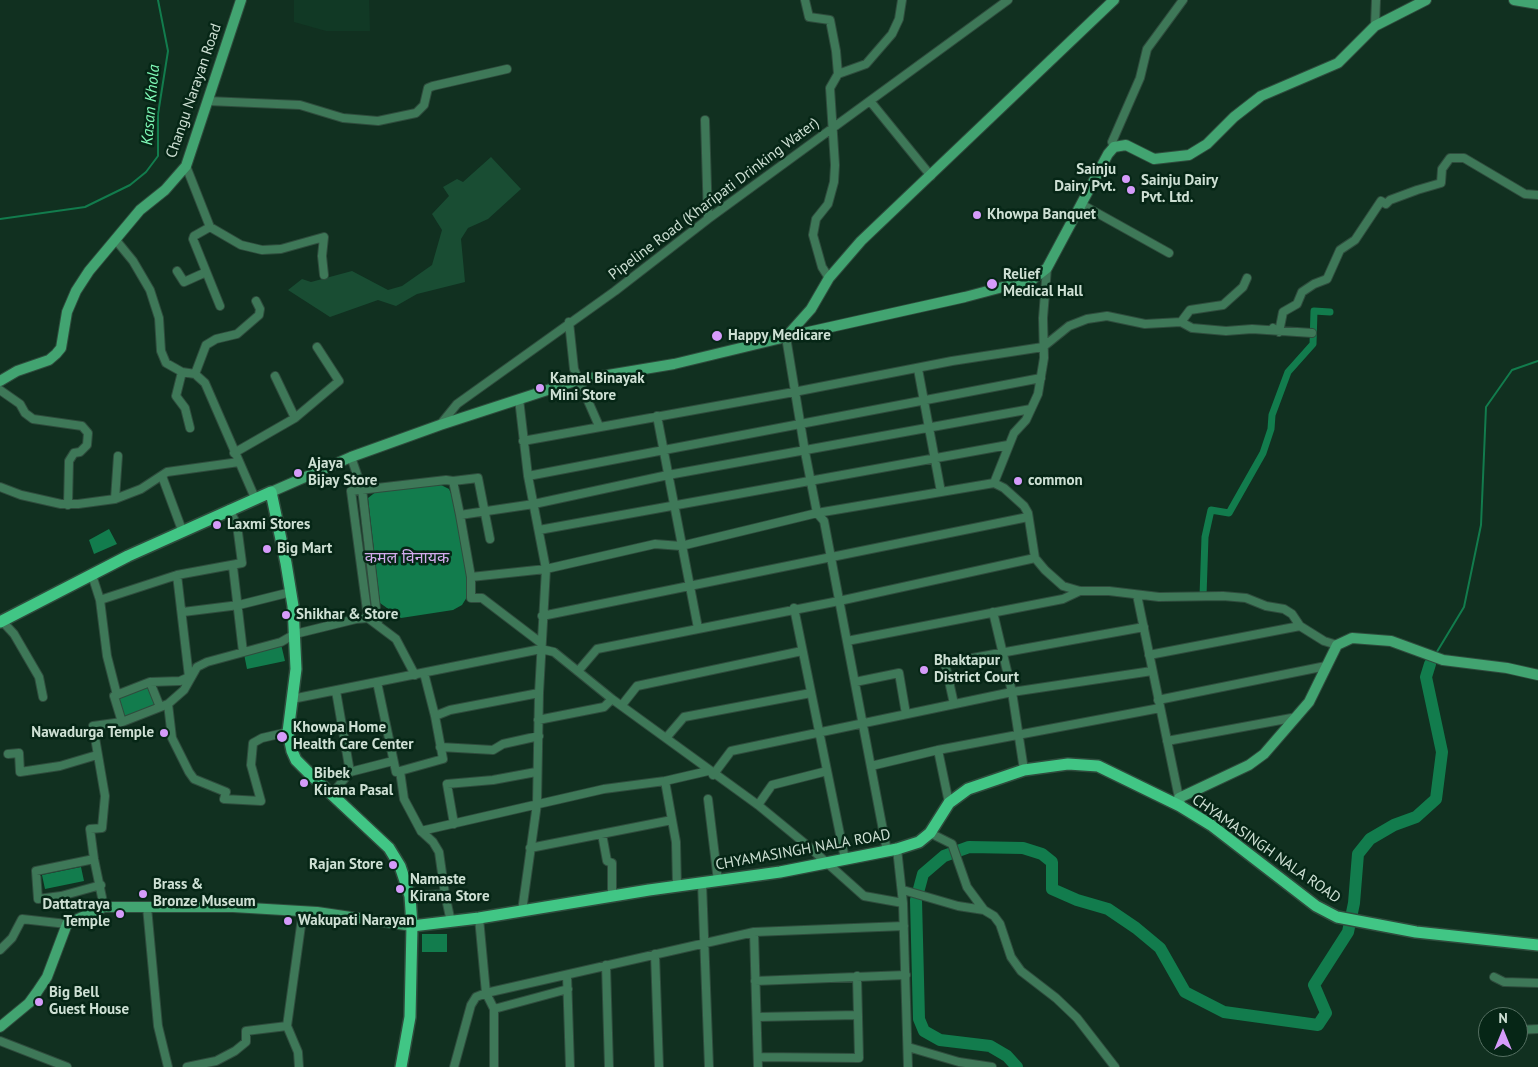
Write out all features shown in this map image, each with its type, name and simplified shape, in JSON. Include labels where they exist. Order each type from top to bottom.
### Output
[{"type":"main road","name":"Changu Narayan Road","points":[[0,381],[17,371],[49,360],[56,354],[60,348],[67,312],[76,290],[114,239],[140,210],[176,178],[186,166],[240,0]]},
{"type":"main road","points":[[786,337],[811,309],[828,278],[861,241],[1114,0]]},
{"type":"main road","points":[[1,622],[182,530],[351,457],[440,424],[578,380],[674,364],[1017,284],[1040,276],[1047,268],[1081,204],[1114,148],[1126,145],[1154,159],[1189,155],[1207,144],[1234,117],[1261,96],[1338,64],[1375,26],[1426,0]]},
{"type":"main road","points":[[1514,0],[1538,4]]},
{"type":"main road","points":[[271,492],[291,592],[295,634],[296,669],[288,732],[289,744],[296,760],[388,848],[400,866],[410,896],[412,926],[410,1017],[402,1067]]},
{"type":"main road","points":[[1180,802],[1249,765],[1264,754],[1297,717],[1313,695],[1337,646],[1352,638],[1391,641],[1443,660],[1507,668],[1538,675]]},
{"type":"main road","name":"CHYAMASINGH NALA ROAD","points":[[412,926],[479,918],[827,864],[892,850],[920,842],[930,834],[949,803],[968,789],[1024,770],[1068,764],[1098,766],[1180,802],[1316,906],[1337,917],[1416,932],[1538,945]]},
{"type":"main road","points":[[0,1026],[29,1003],[47,977],[67,924],[104,907],[192,905],[303,911],[412,926]]},
{"type":"street","points":[[805,0],[809,17],[830,20],[838,74],[830,88],[835,165],[832,194],[828,204],[816,219],[813,235],[822,267],[828,278]]},
{"type":"street","points":[[838,74],[866,64],[892,34],[899,19],[902,0]]},
{"type":"street","name":"Pipeline Road (Kharipati Drinking Water)","points":[[440,424],[457,404],[569,322],[615,291],[832,127],[1008,0]]},
{"type":"street","points":[[1114,148],[1112,142],[1140,78],[1147,49],[1183,0]]},
{"type":"street","points":[[1375,26],[1376,0]]},
{"type":"street","points":[[208,101],[300,105],[343,118],[378,121],[416,112],[424,105],[428,88],[507,69]]},
{"type":"street","points":[[870,101],[931,176]]},
{"type":"street","points":[[705,120],[708,219]]},
{"type":"street","points":[[1276,330],[1283,312],[1297,304],[1302,292],[1314,284],[1327,279],[1340,250],[1355,240],[1381,201],[1386,204],[1390,200],[1441,183],[1442,169],[1450,158],[1464,158],[1525,194],[1538,194]]},
{"type":"street","points":[[186,166],[210,227],[241,245],[262,250],[281,249],[324,237],[322,256],[324,274]]},
{"type":"street","points":[[1081,204],[1169,253]]},
{"type":"street","points":[[210,227],[194,236],[193,239],[204,272],[220,306]]},
{"type":"street","points":[[114,239],[134,261],[150,290],[159,318],[161,351],[166,363],[182,372],[195,374],[205,383],[255,498]]},
{"type":"street","points":[[994,484],[1008,445],[1014,433],[1026,420],[1038,394],[1041,378],[1047,268]]},
{"type":"street","points":[[177,271],[184,282],[204,272]]},
{"type":"street","points":[[1181,322],[1190,310],[1223,305],[1243,287],[1247,278]]},
{"type":"street","points":[[195,374],[206,345],[216,339],[237,334],[259,315],[260,309],[256,301]]},
{"type":"street","points":[[523,441],[918,369],[952,361],[1043,347],[1069,326],[1087,319],[1107,316],[1145,324],[1181,322],[1192,328],[1226,331],[1252,329],[1312,333]]},
{"type":"street","points":[[569,322],[574,369],[599,426]]},
{"type":"street","points":[[786,337],[794,392],[817,514],[824,521],[871,766],[892,850],[906,890],[904,926],[908,1067]]},
{"type":"street","points":[[234,453],[295,418],[339,381],[317,347]]},
{"type":"street","points":[[918,369],[941,492]]},
{"type":"street","points":[[182,372],[176,396],[185,408],[190,428]]},
{"type":"street","points":[[275,376],[295,418]]},
{"type":"street","points":[[528,476],[1041,378]]},
{"type":"street","points":[[0,390],[20,404],[25,413],[33,419],[82,426],[88,433],[87,445],[80,452],[74,453],[69,461],[68,505]]},
{"type":"street","points":[[519,399],[528,476],[546,569],[539,693],[536,772],[537,804],[522,911]]},
{"type":"street","points":[[460,515],[534,504],[668,475],[805,452],[1031,409]]},
{"type":"street","points":[[657,416],[698,628]]},
{"type":"street","points":[[539,530],[811,479],[887,468],[1008,445]]},
{"type":"street","points":[[114,499],[118,456]]},
{"type":"street","points":[[351,457],[362,489],[378,625]]},
{"type":"street","points":[[0,486],[20,495],[68,505],[114,499],[141,489],[167,472],[239,462]]},
{"type":"street","points":[[162,476],[182,530]]},
{"type":"street","points":[[368,618],[351,491],[432,481],[478,478],[490,539]]},
{"type":"street","points":[[453,481],[471,577],[471,598],[482,598],[541,646],[554,652],[579,670],[612,699],[710,773],[758,805],[864,896],[904,903]]},
{"type":"street","points":[[471,577],[546,569],[656,544],[681,546],[817,514],[994,484],[1009,492],[1024,506],[1028,517],[1035,558],[1063,586],[1080,591],[1109,591],[1159,597],[1223,596],[1246,598],[1284,609],[1292,614],[1300,626],[1324,641],[1337,646]]},
{"type":"street","points":[[100,600],[176,576],[233,567],[242,563],[237,525],[229,509]]},
{"type":"street","points":[[542,616],[1028,517]]},
{"type":"street","points":[[579,670],[597,649],[794,608],[839,601],[1035,558]]},
{"type":"street","points":[[233,567],[239,605],[243,652]]},
{"type":"street","points":[[92,575],[100,600],[107,656],[117,695]]},
{"type":"street","points":[[176,576],[183,612],[189,677]]},
{"type":"street","points":[[847,641],[1063,599],[1080,591]]},
{"type":"street","points":[[183,612],[239,605],[291,592]]},
{"type":"street","points":[[1137,595],[1180,802]]},
{"type":"street","points":[[794,608],[845,859]]},
{"type":"street","points":[[994,612],[1012,692],[1024,770]]},
{"type":"street","points":[[104,907],[90,829],[102,828],[105,796],[93,726],[122,722],[168,704],[184,690],[189,677],[197,667],[206,662],[281,642],[295,634],[356,619],[368,618],[396,639],[415,675]]},
{"type":"street","points":[[1,622],[14,634],[39,677],[43,697]]},
{"type":"street","points":[[1150,656],[1300,626]]},
{"type":"street","points":[[954,704],[945,663],[1004,654],[1144,627]]},
{"type":"street","points":[[292,699],[415,675],[541,646]]},
{"type":"street","points":[[622,705],[637,686],[802,651]]},
{"type":"street","points":[[871,766],[938,750],[1019,736],[1326,666]]},
{"type":"street","points":[[421,832],[604,789],[710,773],[731,751],[1012,692],[1152,671]]},
{"type":"street","points":[[377,682],[396,772],[443,759],[424,673]]},
{"type":"street","points":[[855,682],[899,673],[906,714]]},
{"type":"street","points":[[122,722],[114,696],[150,682],[180,681],[189,677]]},
{"type":"street","points":[[150,682],[160,707]]},
{"type":"street","points":[[336,691],[350,772]]},
{"type":"street","points":[[435,716],[450,710],[539,693]]},
{"type":"street","points":[[666,738],[684,717],[812,693]]},
{"type":"street","points":[[538,720],[604,707],[612,699]]},
{"type":"street","points":[[168,704],[169,729],[189,772],[194,779],[226,792],[224,799],[261,801],[251,765],[253,743],[262,738],[288,732]]},
{"type":"street","points":[[1167,741],[1297,717]]},
{"type":"street","points":[[440,747],[493,750],[503,744],[538,736]]},
{"type":"street","points":[[938,750],[949,803]]},
{"type":"street","points":[[8,754],[18,753],[20,772],[60,766],[97,756]]},
{"type":"street","points":[[332,794],[350,772],[393,760]]},
{"type":"street","points":[[400,771],[404,798],[421,832],[433,842],[439,852],[444,894],[451,922]]},
{"type":"street","points":[[758,805],[772,784],[827,771]]},
{"type":"street","points":[[454,824],[447,784],[493,780],[536,772]]},
{"type":"street","points":[[665,781],[676,842],[677,886]]},
{"type":"street","points":[[708,799],[718,881]]},
{"type":"street","points":[[530,848],[672,820]]},
{"type":"street","points":[[602,834],[607,862],[612,863],[612,896]]},
{"type":"street","points":[[930,834],[952,844],[960,861],[967,887],[984,910]]},
{"type":"street","points":[[94,859],[36,871],[38,899],[61,896],[101,885]]},
{"type":"street","points":[[702,883],[709,1067]]},
{"type":"street","points":[[906,890],[958,906],[984,910],[994,916],[1000,924],[1010,957],[1021,971],[1056,998],[1077,1018],[1115,1067]]},
{"type":"street","points":[[410,896],[444,894]]},
{"type":"street","points":[[147,906],[158,1026],[168,1067]]},
{"type":"street","points":[[300,1067],[298,1052],[287,1026],[303,911]]},
{"type":"street","points":[[479,918],[486,993],[494,1009],[494,1067]]},
{"type":"street","points":[[0,950],[12,938],[22,919],[67,924]]},
{"type":"street","points":[[454,1067],[471,1005],[476,998],[486,993],[754,932],[904,926]]},
{"type":"street","points":[[754,932],[758,1067]]},
{"type":"street","points":[[656,954],[659,1067]]},
{"type":"street","points":[[606,965],[609,1067]]},
{"type":"street","points":[[755,981],[906,974]]},
{"type":"street","points":[[567,975],[570,1067]]},
{"type":"street","points":[[857,976],[859,1067]]},
{"type":"street","points":[[1494,977],[1504,982],[1538,983]]},
{"type":"street","points":[[494,1009],[568,989]]},
{"type":"street","points":[[756,1017],[858,1015]]},
{"type":"street","points":[[187,1067],[216,1062],[235,1051],[246,1042],[246,1031],[287,1026]]},
{"type":"street","points":[[0,1042],[67,1067]]},
{"type":"street","points":[[908,1047],[959,1065],[992,1067]]},
{"type":"street","points":[[758,1058],[858,1058]]},
{"type":"shaded area","points":[[294,0],[369,0],[370,31],[326,31],[294,22]]},
{"type":"shaded area","points":[[491,157],[521,189],[488,219],[468,228],[461,239],[465,282],[417,294],[396,306],[378,300],[330,317],[288,290],[302,279],[311,282],[352,271],[388,290],[402,286],[432,265],[442,230],[432,214],[449,196],[443,187],[457,179],[463,182]]},
{"type":"shaded area","points":[[441,485],[449,489],[453,498],[468,577],[467,597],[462,605],[453,610],[401,618],[380,603],[368,498],[377,491]]},
{"type":"shaded area","points":[[109,529],[117,544],[94,554],[89,540]]},
{"type":"shaded area","points":[[281,644],[285,661],[247,669],[244,654]]},
{"type":"shaded area","points":[[150,685],[157,704],[123,717],[116,699]]},
{"type":"shaded area","points":[[81,867],[84,881],[45,889],[42,875]]},
{"type":"shaded area","points":[[422,934],[447,934],[447,952],[422,952]]},
{"type":"waterway","name":"Kasan Khola","points":[[0,219],[85,207],[130,185],[146,172],[158,156],[158,114],[168,51],[158,0]]},
{"type":"waterway","points":[[1203,596],[1205,537],[1211,510],[1229,513],[1263,453],[1271,429],[1272,415],[1288,372],[1313,344],[1314,311],[1330,312]]},
{"type":"waterway","points":[[1435,655],[1464,607],[1481,525],[1486,407],[1512,370],[1538,361]]},
{"type":"waterway","points":[[1017,1067],[1007,1056],[990,1046],[940,1040],[924,1031],[919,1019],[916,900],[923,874],[944,856],[969,847],[1023,848],[1042,854],[1052,862],[1052,889],[1077,900],[1108,909],[1136,928],[1160,948],[1185,992],[1224,1012],[1318,1025],[1326,1013],[1314,985],[1348,932],[1354,903],[1358,854],[1370,839],[1394,825],[1416,817],[1436,799],[1442,752],[1426,677],[1430,664]]},
{"type":"place","name":"Sainju Dairy Pvt.","points":[[1126,179]]},
{"type":"place","name":"Sainju Dairy Pvt. Ltd.","points":[[1131,190]]},
{"type":"place","name":"Khowpa Banquet","points":[[977,215]]},
{"type":"place","name":"Relief Medical Hall","points":[[992,284]]},
{"type":"place","name":"Happy Medicare","points":[[717,336]]},
{"type":"place","name":"Kamal Binayak Mini Store","points":[[540,388]]},
{"type":"place","name":"Ajaya Bijay Store","points":[[298,473]]},
{"type":"place","name":"common","points":[[1018,481]]},
{"type":"place","name":"Laxmi Stores","points":[[217,525]]},
{"type":"place","name":"Big Mart","points":[[267,549]]},
{"type":"place","name":"Shikhar & Store","points":[[286,615]]},
{"type":"place","name":"Bhaktapur District Court","points":[[924,670]]},
{"type":"place","name":"Nawadurga Temple","points":[[164,733]]},
{"type":"place","name":"Khowpa Home Health Care Center","points":[[282,737]]},
{"type":"place","name":"Bibek Kirana Pasal","points":[[304,783]]},
{"type":"place","name":"Rajan Store","points":[[393,865]]},
{"type":"place","name":"Namaste Kirana Store","points":[[400,889]]},
{"type":"place","name":"Brass & Bronze Museum","points":[[143,894]]},
{"type":"place","name":"Dattatraya Temple","points":[[120,914]]},
{"type":"place","name":"Wakupati Narayan","points":[[288,921]]},
{"type":"place","name":"Big Bell Guest House","points":[[39,1002]]},
{"type":"district","name":"कमल विनायक","points":[[407,558]]}]
